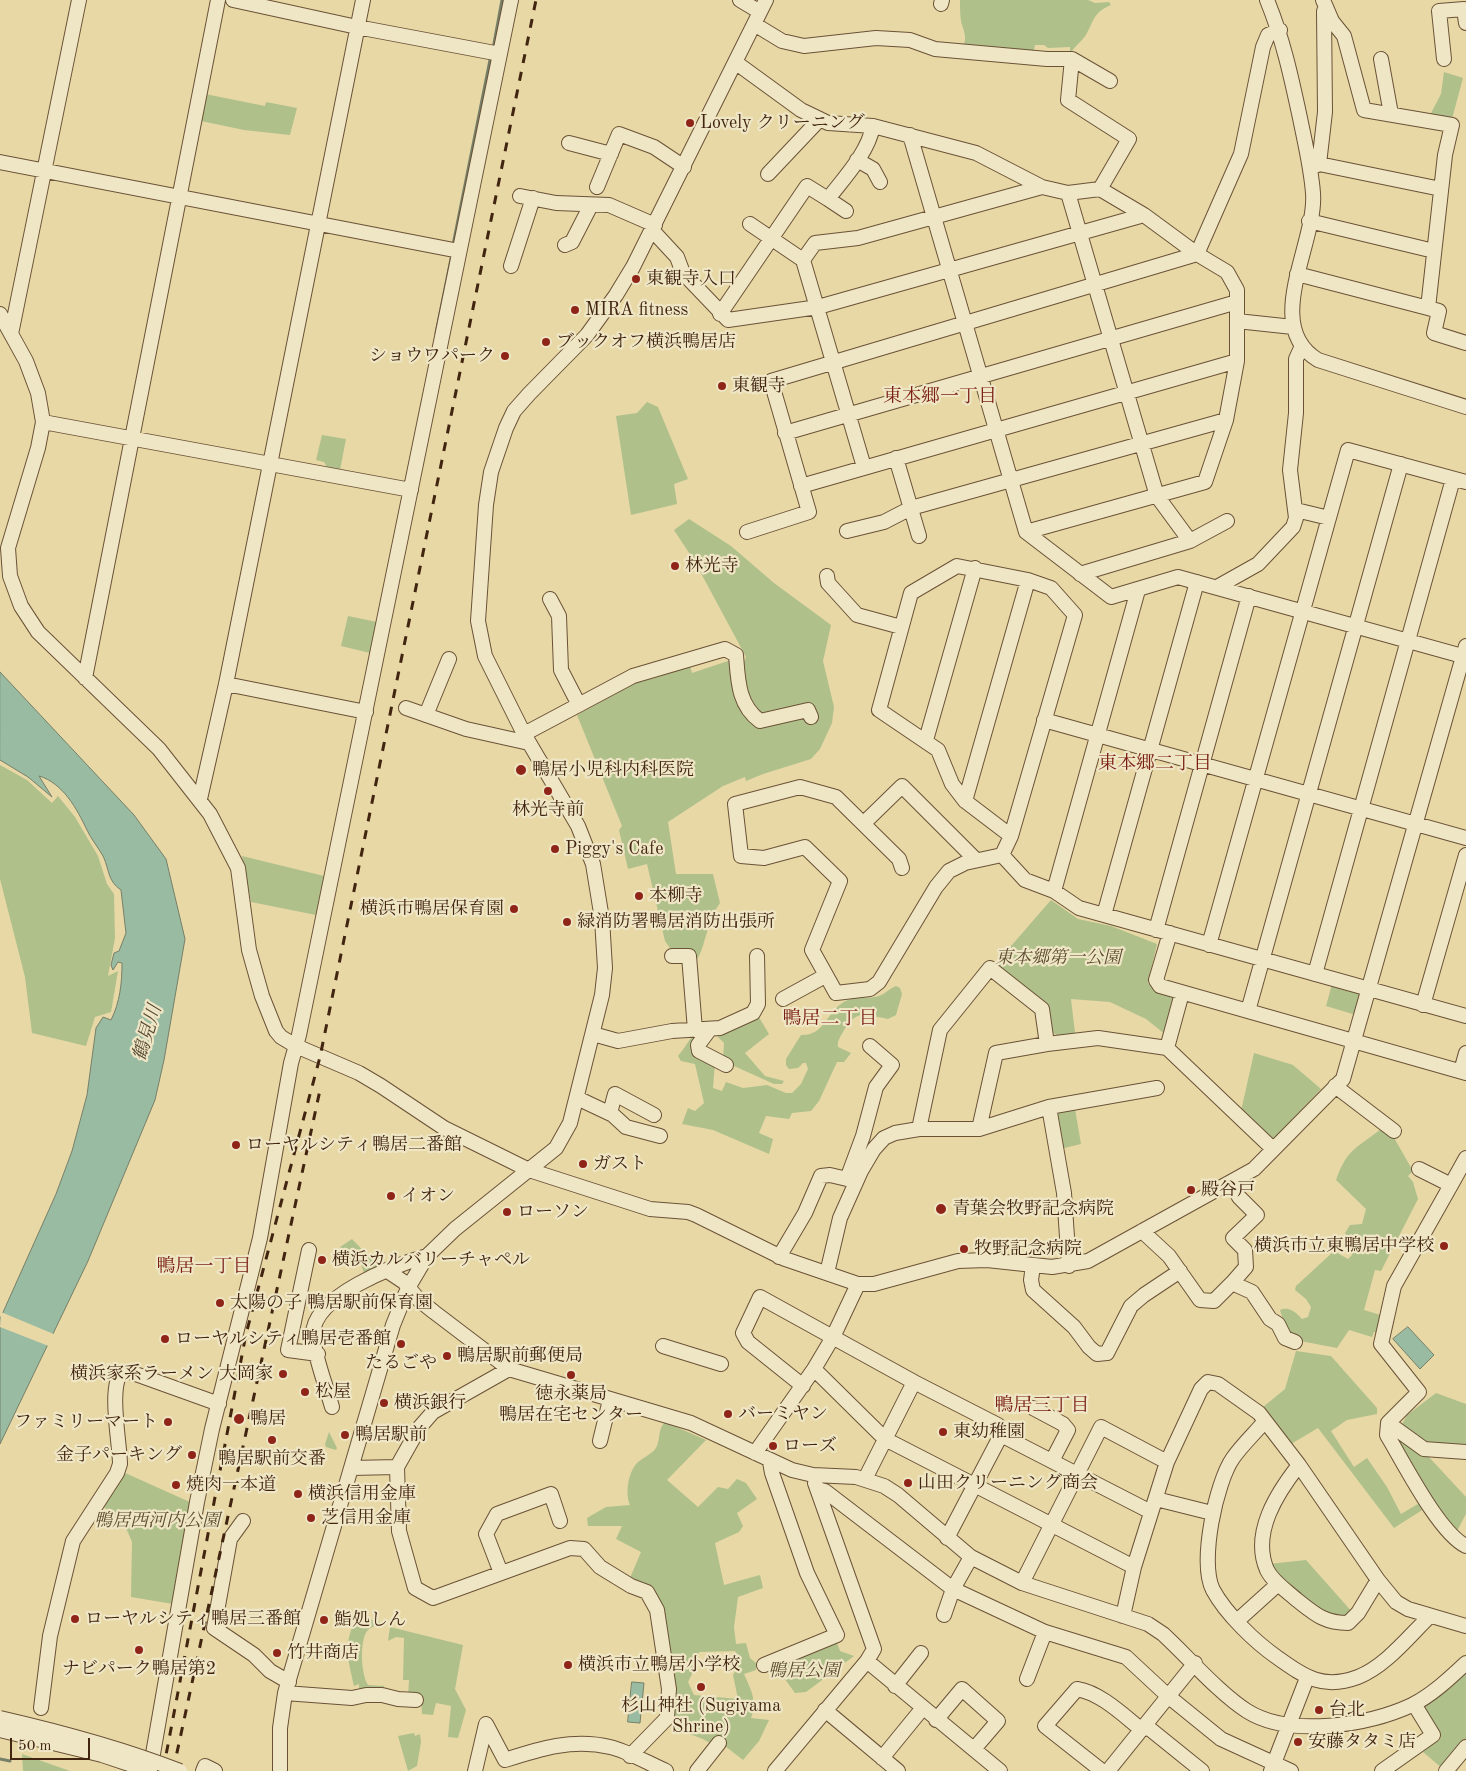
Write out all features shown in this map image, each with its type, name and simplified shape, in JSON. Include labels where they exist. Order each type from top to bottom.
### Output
[{"type":"street","points":[[11,334],[80,0]]},
{"type":"street","points":[[85,678],[178,196],[218,0]]},
{"type":"street","points":[[233,0],[357,27],[495,53]]},
{"type":"street","points":[[200,800],[226,684],[363,0]]},
{"type":"street","points":[[0,1730],[102,1755],[150,1771],[178,1602],[208,1448],[260,1238],[291,1062],[296,1046],[454,251],[495,53],[511,0]]},
{"type":"street","points":[[740,0],[760,12],[782,41],[804,46],[876,38],[910,40],[935,49],[1047,59],[1072,59],[1110,81]]},
{"type":"street","points":[[1267,0],[1280,30],[1314,166]]},
{"type":"street","points":[[1323,1],[1332,21],[1344,36],[1364,110],[1452,125],[1441,189],[1428,308]]},
{"type":"street","points":[[1323,1],[1326,30],[1325,112],[1314,166],[1310,221],[1297,274],[1293,327],[1301,348],[1318,360],[1466,407]]},
{"type":"street","points":[[1444,59],[1439,11],[1464,9],[1466,23]]},
{"type":"street","points":[[280,1771],[280,1728],[287,1687],[393,1325],[408,1288],[427,1256],[455,1229],[556,1148],[570,1122],[577,1098],[593,1034],[605,968],[597,879],[586,843],[527,738],[485,656],[478,621],[486,505],[491,472],[498,448],[514,411],[586,335],[616,295],[684,167],[760,12]]},
{"type":"street","points":[[1197,254],[1241,154],[1263,47],[1268,35],[1280,30]]},
{"type":"street","points":[[1072,59],[1068,100],[1129,139],[1100,190]]},
{"type":"street","points":[[1381,59],[1391,114]]},
{"type":"street","points":[[735,62],[801,110],[828,123],[873,126],[976,153],[1042,187],[1068,193],[1100,190],[1144,215],[1197,254],[1227,272],[1237,290],[1237,362],[1226,420],[1205,482],[1026,532]]},
{"type":"street","points":[[768,174],[820,119]]},
{"type":"street","points":[[828,199],[857,160],[871,137],[873,126]]},
{"type":"street","points":[[597,187],[619,134],[654,147],[684,167]]},
{"type":"street","points":[[0,314],[26,362],[38,393],[43,422],[38,448],[8,548],[10,576],[21,606],[38,632],[159,749],[200,800],[214,821],[238,868],[249,950],[265,1004],[281,1037],[296,1046],[359,1073],[444,1128],[530,1170],[650,1209],[688,1212],[779,1257],[858,1284],[884,1283],[958,1261],[987,1260],[1052,1268],[1068,1266],[1088,1261],[1254,1169],[1343,1079],[1465,653],[1408,641],[1178,577],[1112,597],[1026,532],[910,135]]},
{"type":"street","points":[[569,143],[611,154]]},
{"type":"street","points":[[857,160],[873,169],[880,182]]},
{"type":"street","points":[[0,162],[454,251]]},
{"type":"street","points":[[1314,166],[1441,189]]},
{"type":"street","points":[[720,314],[773,239],[807,186],[846,211]]},
{"type":"street","points":[[803,260],[815,243],[858,238],[1042,187]]},
{"type":"street","points":[[1068,193],[1096,283],[1157,496],[1190,541]]},
{"type":"street","points":[[511,266],[526,197],[556,203],[609,205],[653,227],[677,257],[683,273],[720,314],[728,320],[818,307],[1144,215]]},
{"type":"street","points":[[564,245],[572,242],[590,204]]},
{"type":"street","points":[[1310,221],[1434,251]]},
{"type":"street","points":[[750,224],[803,260],[864,467]]},
{"type":"street","points":[[747,532],[809,512],[771,381],[1197,254]]},
{"type":"street","points":[[1297,274],[1439,311],[1434,333],[1466,343]]},
{"type":"street","points":[[786,433],[1237,302]]},
{"type":"street","points":[[1237,322],[1293,327]]},
{"type":"street","points":[[1217,588],[1258,564],[1293,527],[1296,510],[1290,470],[1296,413],[1296,359],[1301,348]]},
{"type":"street","points":[[801,486],[996,428],[1237,362]]},
{"type":"street","points":[[847,531],[884,522],[911,508],[1012,482],[1226,420]]},
{"type":"street","points":[[43,422],[270,462],[407,489]]},
{"type":"street","points":[[1210,945],[1348,450],[1460,480],[1408,641],[1314,974]]},
{"type":"street","points":[[896,458],[919,536]]},
{"type":"street","points":[[1248,1011],[1401,464]]},
{"type":"street","points":[[1296,510],[1329,518]]},
{"type":"street","points":[[1080,574],[1190,541],[1227,521]]},
{"type":"street","points":[[1002,855],[1010,836],[1075,616],[1052,588],[1028,580],[958,566],[911,593],[880,710],[938,750],[952,784],[965,801],[1010,836]]},
{"type":"street","points":[[926,740],[975,568]]},
{"type":"street","points":[[827,576],[828,583],[857,615],[901,627]]},
{"type":"street","points":[[965,801],[1028,580]]},
{"type":"street","points":[[1104,915],[1197,582]]},
{"type":"street","points":[[1054,890],[1138,590]]},
{"type":"street","points":[[1249,596],[1203,764],[1163,932],[1156,980],[1160,986],[1182,993],[1463,1072],[1466,1053]]},
{"type":"street","points":[[550,599],[559,616],[562,670],[579,705]]},
{"type":"street","points":[[406,708],[466,729],[527,738],[579,705],[633,676],[725,649],[736,655],[739,692],[751,714],[760,721],[808,710],[811,717]]},
{"type":"street","points":[[426,715],[449,659]]},
{"type":"street","points":[[226,684],[362,711]]},
{"type":"street","points":[[1044,720],[1466,838]]},
{"type":"street","points":[[864,823],[902,786],[976,860]]},
{"type":"street","points":[[902,868],[899,859],[836,796],[800,787],[735,804],[741,856],[764,858],[805,847],[840,881],[812,950],[836,993],[870,988],[879,982],[936,887],[949,871],[965,863],[1002,855]]},
{"type":"street","points":[[1423,1005],[1466,854]]},
{"type":"street","points":[[1002,855],[1025,880],[1054,890],[1079,908],[1466,1016]]},
{"type":"street","points":[[672,956],[689,956],[695,1030]]},
{"type":"street","points":[[593,1034],[618,1041],[646,1035],[720,1028],[753,1013],[758,1004],[757,956]]},
{"type":"street","points":[[919,1129],[940,1030],[990,968],[1042,1009],[1047,1044]]},
{"type":"street","points":[[783,999],[825,976]]},
{"type":"street","points":[[1167,1048],[1182,993]]},
{"type":"street","points":[[710,1029],[698,1045],[698,1051],[704,1056],[726,1065]]},
{"type":"street","points":[[979,1129],[996,1053],[1098,1038],[1167,1048],[1273,1149]]},
{"type":"street","points":[[779,1257],[804,1213],[821,1176],[830,1174],[847,1179],[864,1136],[876,1087],[892,1065],[870,1046]]},
{"type":"street","points":[[1335,1086],[1394,1131]]},
{"type":"street","points":[[828,1273],[840,1218],[874,1149],[884,1138],[895,1133],[919,1129],[979,1129],[1049,1107],[1157,1088]]},
{"type":"street","points":[[610,1113],[614,1094],[654,1114]]},
{"type":"street","points":[[577,1098],[610,1113],[626,1127],[660,1136]]},
{"type":"street","points":[[1049,1107],[1064,1193],[1068,1266]]},
{"type":"street","points":[[1466,1158],[1394,1286],[1381,1344],[1420,1392],[1388,1423],[1386,1435],[1445,1529],[1459,1543],[1466,1546]]},
{"type":"street","points":[[1419,1168],[1451,1185]]},
{"type":"street","points":[[1142,1231],[1169,1256],[1196,1296],[1206,1301],[1214,1301],[1246,1267],[1245,1250],[1233,1238],[1257,1215],[1239,1197],[1231,1182]]},
{"type":"street","points":[[309,1250],[288,1350],[318,1354]]},
{"type":"street","points":[[332,1407],[313,1335],[316,1322],[325,1307],[334,1299],[386,1270],[427,1256]]},
{"type":"street","points":[[1033,1266],[1031,1280],[1033,1290],[1074,1327],[1089,1347],[1097,1354],[1107,1353],[1131,1306],[1180,1271]]},
{"type":"street","points":[[386,1270],[404,1282],[434,1312],[509,1369],[691,1424],[755,1453],[770,1462],[813,1475],[865,1479],[898,1495],[971,1557],[1022,1583],[1123,1616],[1155,1629],[1247,1711],[1288,1726],[1345,1723],[1376,1719],[1414,1704],[1443,1684],[1466,1663]]},
{"type":"street","points":[[1232,1283],[1252,1292],[1270,1320],[1278,1324],[1285,1338],[1294,1342]]},
{"type":"street","points":[[755,1453],[814,1369],[833,1337],[858,1284]]},
{"type":"street","points":[[803,1386],[748,1342],[743,1333],[760,1297],[914,1382],[998,1425],[1001,1435],[947,1538]]},
{"type":"street","points":[[663,1346],[722,1364]]},
{"type":"street","points":[[509,1369],[433,1412],[419,1428],[397,1467],[399,1531],[414,1588],[433,1598],[570,1548],[584,1549],[600,1567],[632,1586],[647,1592],[657,1610],[669,1689],[667,1718],[630,1756]]},
{"type":"street","points":[[814,1369],[885,1438],[1134,1568]]},
{"type":"street","points":[[41,1708],[50,1636],[73,1541],[117,1473],[120,1464],[115,1394],[117,1377],[122,1372],[130,1372],[219,1404]]},
{"type":"street","points":[[865,1479],[914,1382]]},
{"type":"street","points":[[1123,1616],[1134,1568],[1167,1462],[1201,1389],[1208,1382],[1218,1384],[1259,1413],[1299,1465],[1378,1580],[1396,1602],[1408,1609],[1466,1626]]},
{"type":"street","points":[[600,1441],[610,1400]]},
{"type":"street","points":[[1033,1408],[1063,1424],[1068,1430],[1052,1461]]},
{"type":"street","points":[[1265,1421],[1232,1459],[1212,1513],[1207,1554],[1212,1588],[1237,1621],[1264,1648],[1307,1678],[1331,1682],[1358,1677],[1378,1666],[1430,1616]]},
{"type":"street","points":[[1388,1423],[1424,1449],[1466,1452]]},
{"type":"street","points":[[1022,1583],[1101,1427],[1167,1462]]},
{"type":"street","points":[[1001,1435],[1151,1512]]},
{"type":"street","points":[[764,1664],[837,1635],[807,1574],[770,1462]]},
{"type":"street","points":[[1299,1465],[1281,1488],[1268,1513],[1262,1550],[1268,1571],[1278,1584],[1315,1614],[1331,1623],[1348,1623],[1358,1614],[1378,1580]]},
{"type":"street","points":[[351,1468],[397,1467]]},
{"type":"street","points":[[783,1768],[825,1710],[867,1661],[874,1648],[813,1475]]},
{"type":"street","points":[[817,1489],[825,1490],[953,1589],[1045,1632],[1126,1657],[1168,1696],[1225,1742],[1272,1768],[1291,1771]]},
{"type":"street","points":[[501,1573],[486,1534],[497,1514],[551,1494],[560,1521]]},
{"type":"street","points":[[1156,1499],[1212,1513]]},
{"type":"street","points":[[243,1521],[230,1539],[214,1628],[254,1655],[287,1687],[352,1698],[366,1694],[382,1695],[398,1700],[416,1700]]},
{"type":"street","points":[[944,1615],[953,1589],[971,1557]]},
{"type":"street","points":[[1237,1621],[1278,1584]]},
{"type":"street","points":[[1027,1679],[1045,1632]]},
{"type":"street","points":[[895,1686],[921,1653]]},
{"type":"street","points":[[867,1661],[936,1720],[974,1749],[994,1769]]},
{"type":"street","points":[[1108,1771],[1195,1664]]},
{"type":"street","points":[[1272,1768],[1307,1678]]},
{"type":"street","points":[[936,1720],[962,1689],[998,1721],[974,1749]]},
{"type":"street","points":[[1102,1771],[1045,1726],[1077,1689],[1086,1690],[1112,1707],[1202,1771]]},
{"type":"street","points":[[1382,1771],[1433,1735],[1414,1704]]},
{"type":"street","points":[[882,1758],[922,1708]]},
{"type":"street","points":[[825,1710],[898,1771]]},
{"type":"street","points":[[0,1718],[85,1738],[180,1771]]},
{"type":"street","points":[[475,1771],[486,1724],[507,1766],[545,1747],[574,1744],[611,1747],[666,1771]]},
{"type":"street","points":[[697,1771],[719,1743]]},
{"type":"street","points":[[1448,1770],[1466,1748]]},
{"type":"street","points":[[203,1771],[205,1766],[215,1771]]},
{"type":"green space","points":[[960,0],[1088,0],[1095,3],[1109,2],[1111,5],[1098,14],[1086,35],[1070,54],[1070,47],[1048,48],[1044,45],[1035,45],[1033,55],[962,49],[965,38],[961,21]]},
{"type":"green space","points":[[1444,72],[1463,78],[1452,119],[1429,117],[1441,94]]},
{"type":"green space","points":[[205,94],[265,106],[266,102],[297,108],[290,135],[244,130],[201,121]]},
{"type":"green space","points":[[647,402],[658,407],[688,479],[674,484],[677,504],[631,515],[616,416],[637,413]]},
{"type":"green space","points":[[322,435],[346,439],[340,470],[327,467],[324,462],[316,460]]},
{"type":"green space","points":[[689,519],[731,546],[774,583],[831,625],[823,661],[834,707],[832,723],[820,749],[811,759],[746,781],[745,777],[723,786],[668,822],[676,874],[713,874],[720,903],[706,924],[710,925],[700,954],[695,962],[672,951],[665,941],[647,864],[628,869],[619,830],[622,826],[577,715],[638,682],[658,677],[689,662],[692,673],[734,659],[742,667],[746,657],[695,562],[674,530]]},
{"type":"green space","points":[[348,616],[377,622],[370,653],[341,646]]},
{"type":"green space","points":[[0,765],[27,780],[52,803],[58,796],[75,817],[98,856],[107,884],[114,894],[115,938],[108,976],[118,971],[111,1012],[95,1017],[86,1046],[32,1033],[25,977],[0,879]]},
{"type":"green space","points":[[242,856],[324,876],[316,915],[251,902]]},
{"type":"green space","name":"東本郷第一公園","points":[[1051,900],[1078,919],[1111,926],[1157,944],[1148,983],[1157,991],[1177,999],[1166,1035],[1146,1019],[1110,1002],[1071,999],[1075,1033],[1061,1037],[1049,1031],[1045,1007],[999,970],[998,961]]},
{"type":"green space","points":[[1332,984],[1359,991],[1361,997],[1356,1015],[1326,1006]]},
{"type":"green space","points":[[896,986],[900,988],[902,994],[896,1015],[888,1019],[868,1015],[858,1016],[853,1018],[844,1030],[838,1047],[851,1053],[844,1062],[837,1062],[819,1101],[811,1111],[792,1113],[789,1119],[766,1116],[759,1133],[773,1139],[769,1154],[713,1130],[682,1124],[688,1108],[695,1111],[704,1103],[695,1064],[681,1061],[678,1056],[696,1033],[696,1042],[715,1063],[713,1088],[722,1091],[726,1082],[743,1088],[767,1085],[786,1093],[792,1093],[801,1084],[808,1069],[806,1063],[803,1063],[798,1068],[789,1069],[786,1065],[786,1059],[801,1035],[819,1029],[845,1001],[879,996]]},
{"type":"green space","points":[[757,1014],[769,1034],[745,1053],[765,1076],[784,1081],[782,1084],[774,1084],[723,1061],[724,1043],[714,1033]]},
{"type":"green space","points":[[1254,1053],[1293,1065],[1321,1089],[1273,1140],[1241,1111]]},
{"type":"green space","points":[[1075,1109],[1081,1144],[1060,1149],[1054,1112]]},
{"type":"green space","points":[[1383,1127],[1393,1136],[1413,1171],[1408,1176],[1413,1182],[1418,1199],[1381,1271],[1375,1270],[1364,1310],[1384,1316],[1380,1333],[1374,1332],[1372,1337],[1349,1330],[1337,1348],[1295,1340],[1286,1330],[1280,1310],[1287,1309],[1295,1312],[1302,1319],[1308,1317],[1311,1307],[1306,1299],[1295,1290],[1296,1286],[1334,1251],[1348,1259],[1352,1255],[1345,1233],[1350,1225],[1362,1224],[1366,1209],[1336,1180],[1340,1169],[1350,1154]]},
{"type":"green space","points":[[352,1239],[378,1266],[364,1273],[360,1261],[349,1265],[340,1247]]},
{"type":"green space","points":[[1296,1351],[1331,1356],[1377,1408],[1377,1414],[1347,1420],[1331,1431],[1354,1467],[1367,1458],[1387,1487],[1401,1514],[1423,1501],[1427,1507],[1394,1528],[1318,1428],[1291,1444],[1263,1407],[1285,1389]]},
{"type":"green space","points":[[1436,1393],[1466,1404],[1466,1449],[1432,1446],[1401,1426],[1407,1415]]},
{"type":"green space","points":[[665,1422],[706,1440],[667,1480],[698,1507],[718,1487],[728,1489],[737,1479],[746,1483],[757,1499],[737,1513],[743,1526],[739,1532],[715,1543],[724,1585],[760,1575],[763,1588],[738,1597],[734,1627],[736,1644],[746,1643],[750,1658],[756,1663],[756,1670],[744,1674],[754,1701],[751,1718],[769,1720],[759,1741],[743,1760],[716,1739],[711,1744],[677,1730],[669,1723],[659,1609],[630,1578],[641,1552],[616,1539],[622,1526],[588,1526],[587,1518],[606,1507],[630,1505],[628,1489],[631,1472],[637,1463],[656,1448]],"holes":[[[735,1651],[738,1663],[733,1675],[738,1699],[694,1695],[688,1682],[697,1664],[699,1652]]]},
{"type":"green space","points":[[329,1432],[337,1448],[336,1450],[326,1447],[325,1444]]},
{"type":"green space","points":[[1390,1432],[1427,1455],[1466,1497],[1466,1514],[1456,1533],[1447,1525]]},
{"type":"green space","name":"鴨居西河内公園","points":[[123,1472],[192,1503],[173,1604],[131,1597],[132,1542],[123,1521],[101,1505]]},
{"type":"green space","points":[[1306,1560],[1353,1613],[1348,1619],[1329,1619],[1279,1580],[1269,1564]]},
{"type":"green space","points":[[358,1616],[381,1622],[368,1630],[365,1635],[362,1657],[368,1685],[384,1686],[384,1691],[359,1692],[359,1684],[354,1686],[348,1659],[348,1643]]},
{"type":"green space","points":[[390,1627],[463,1645],[455,1689],[466,1710],[458,1738],[448,1737],[451,1706],[436,1703],[433,1715],[422,1714],[421,1698],[408,1697],[409,1680],[403,1680],[404,1638],[396,1637],[388,1641]]},
{"type":"green space","name":"鴨居公園","points":[[835,1638],[840,1651],[854,1656],[806,1692],[795,1693],[774,1664]]},
{"type":"green space","points":[[1466,1671],[1466,1742],[1443,1769],[1423,1752],[1441,1737],[1419,1708]]},
{"type":"green space","points":[[414,1733],[415,1736],[420,1734],[421,1742],[417,1766],[408,1771],[398,1736]]},
{"type":"green space","points":[[22,1754],[70,1771],[23,1771]]},
{"type":"water","name":"鶴見川","points":[[0,672],[134,815],[166,859],[185,939],[164,1060],[155,1100],[88,1261],[0,1444],[0,1319],[56,1194],[72,1151],[87,1095],[96,1028],[103,1017],[111,1020],[118,999],[122,963],[118,962],[113,970],[111,965],[114,953],[119,951],[126,933],[121,890],[113,883],[103,856],[68,798],[55,784],[39,776],[52,797],[28,777],[0,760]]},
{"type":"water","points":[[1408,1327],[1434,1355],[1420,1369],[1393,1339]]},
{"type":"water","points":[[632,1682],[644,1683],[640,1723],[628,1722]]},
{"type":"pier","points":[[1,1312],[56,1335],[51,1347],[0,1327]]},
{"type":"waterway","points":[[493,49],[502,0]]},
{"type":"waterway","points":[[453,245],[491,55]]},
{"type":"waterway","points":[[436,333],[452,254]]},
{"type":"waterway","points":[[0,1759],[10,1761]]},
{"type":"railway","points":[[163,1771],[246,1334],[320,1057],[536,0]]},
{"type":"railway","points":[[173,1771],[320,1090]]},
{"type":"place","name":"Lovely クリーニング","points":[[690,123]]},
{"type":"place","name":"東観寺入口","points":[[636,279]]},
{"type":"place","name":"MIRA fitness","points":[[575,310]]},
{"type":"place","name":"ブックオフ横浜鴨居店","points":[[546,342]]},
{"type":"place","name":"ショウワパーク","points":[[505,356]]},
{"type":"place","name":"東観寺","points":[[722,386]]},
{"type":"place","name":"林光寺","points":[[675,566]]},
{"type":"place","name":"鴨居小児科内科医院","points":[[521,770]]},
{"type":"place","name":"林光寺前","points":[[548,791]]},
{"type":"place","name":"Piggy's Cafe","points":[[555,849]]},
{"type":"place","name":"本柳寺","points":[[639,896]]},
{"type":"place","name":"横浜市鴨居保育園","points":[[514,909]]},
{"type":"place","name":"緑消防署鴨居消防出張所","points":[[567,922]]},
{"type":"place","name":"ローヤルシティ鴨居二番館","points":[[236,1145]]},
{"type":"place","name":"ガスト","points":[[583,1164]]},
{"type":"place","name":"殿谷戸","points":[[1191,1190]]},
{"type":"place","name":"イオン","points":[[391,1196]]},
{"type":"place","name":"青葉会牧野記念病院","points":[[941,1209]]},
{"type":"place","name":"ローソン","points":[[507,1212]]},
{"type":"place","name":"横浜市立東鴨居中学校","points":[[1444,1246]]},
{"type":"place","name":"牧野記念病院","points":[[964,1249]]},
{"type":"place","name":"横浜カルバリーチャペル","points":[[322,1260]]},
{"type":"place","name":"太陽の子 鴨居駅前保育園","points":[[220,1303]]},
{"type":"place","name":"ローヤルシティ鴨居壱番館","points":[[165,1339]]},
{"type":"place","name":"たるごや","points":[[401,1344]]},
{"type":"place","name":"鴨居駅前郵便局","points":[[447,1356]]},
{"type":"place","name":"横浜家系ラーメン 大岡家","points":[[283,1374]]},
{"type":"place","name":"徳永薬局 鴨居在宅センター","points":[[571,1375]]},
{"type":"place","name":"松屋","points":[[305,1392]]},
{"type":"place","name":"横浜銀行","points":[[384,1403]]},
{"type":"place","name":"バーミヤン","points":[[728,1414]]},
{"type":"place","name":"鴨居","points":[[239,1419]]},
{"type":"place","name":"ファミリーマート","points":[[168,1422]]},
{"type":"place","name":"東幼稚園","points":[[943,1432]]},
{"type":"place","name":"鴨居駅前","points":[[345,1435]]},
{"type":"place","name":"鴨居駅前交番","points":[[272,1440]]},
{"type":"place","name":"ローズ","points":[[773,1446]]},
{"type":"place","name":"金子パーキング","points":[[192,1455]]},
{"type":"place","name":"山田クリーニング商会","points":[[908,1483]]},
{"type":"place","name":"焼肉一本道","points":[[176,1485]]},
{"type":"place","name":"横浜信用金庫","points":[[298,1494]]},
{"type":"place","name":"芝信用金庫","points":[[311,1518]]},
{"type":"place","name":"ローヤルシティ鴨居三番館","points":[[75,1619]]},
{"type":"place","name":"鮨処しん","points":[[324,1620]]},
{"type":"place","name":"ナビパーク鴨居第2","points":[[139,1650]]},
{"type":"place","name":"竹井商店","points":[[277,1653]]},
{"type":"place","name":"横浜市立鴨居小学校","points":[[568,1665]]},
{"type":"place","name":"杉山神社 (Sugiyama Shrine)","points":[[701,1687]]},
{"type":"place","name":"台北","points":[[1319,1710]]},
{"type":"place","name":"安藤タタミ店","points":[[1298,1742]]},
{"type":"district","name":"東本郷一丁目","points":[[940,397]]},
{"type":"district","name":"東本郷二丁目","points":[[1155,764]]},
{"type":"district","name":"鴨居二丁目","points":[[830,1019]]},
{"type":"district","name":"鴨居一丁目","points":[[204,1267]]},
{"type":"district","name":"鴨居三丁目","points":[[1042,1406]]}]
